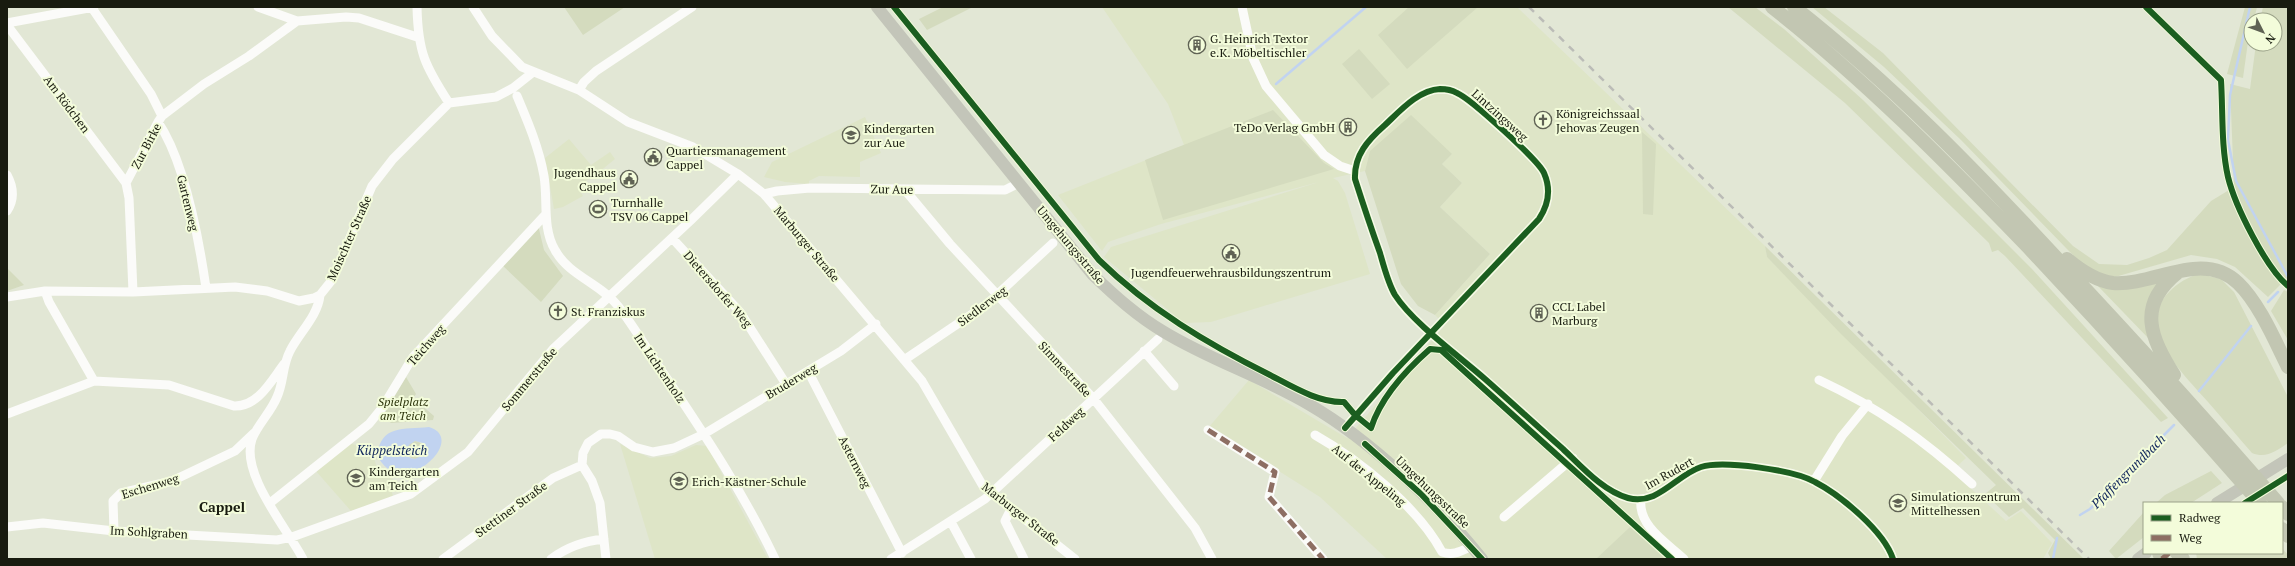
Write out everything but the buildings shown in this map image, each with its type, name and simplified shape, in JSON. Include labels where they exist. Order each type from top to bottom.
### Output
[{"type":"highway","points":[[1772,7],[1823,47],[1879,98],[1981,198],[2158,388],[2259,502]]},
{"type":"highway","points":[[1794,7],[1824,31],[1898,96],[1957,152],[2192,405],[2277,502]]},
{"type":"highway","points":[[2019,217],[2070,261],[2102,280],[2112,283],[2133,282],[2192,268],[2210,268],[2232,279],[2254,304],[2287,364]]},
{"type":"highway","points":[[2179,272],[2170,279],[2157,296],[2150,315],[2150,325],[2158,347],[2192,405]]},
{"type":"main road","name":"Umgehungsstraße","points":[[877,7],[1093,275],[1120,300],[1165,332],[1272,384],[1310,405],[1345,428],[1416,490],[1472,546],[1482,559]]},
{"type":"main road","points":[[2219,502],[2285,461]]},
{"type":"street","points":[[7,24],[93,7]]},
{"type":"street","name":"Gartenweg","points":[[93,7],[151,94],[187,189],[206,288]]},
{"type":"street","points":[[258,7],[297,21],[346,17],[359,18],[417,37]]},
{"type":"street","points":[[417,7],[417,37],[428,71],[449,103],[496,97],[513,88],[532,73]]},
{"type":"street","name":"Marburger Straße","points":[[473,7],[502,47],[522,67],[532,73],[579,90],[628,122],[693,147],[738,174],[764,194],[876,324],[922,381],[977,478],[991,493],[1044,532],[1075,559]]},
{"type":"street","points":[[579,90],[584,82],[596,71],[692,7]]},
{"type":"street","points":[[1242,7],[1253,58],[1266,86],[1324,155],[1340,166],[1355,171]]},
{"type":"street","name":"Zur Birke","points":[[133,292],[129,198],[126,183],[160,119],[204,84],[254,52],[297,21]]},
{"type":"street","name":"Am Rödchen","points":[[7,24],[126,183]]},
{"type":"street","name":"Lintzingsweg","points":[[1345,428],[1388,378],[1432,333],[1539,219],[1548,202],[1548,188],[1543,172],[1533,160],[1476,106],[1457,92],[1439,89],[1430,91],[1410,103],[1376,133],[1360,152],[1355,171],[1355,179],[1390,284],[1400,301],[1432,333]]},
{"type":"street","name":"Im Lichtenholz","points":[[517,96],[540,156],[546,188],[546,214],[553,248],[562,260],[576,274],[617,304],[704,434],[756,520],[775,559]]},
{"type":"street","name":"Moischter Straße","points":[[7,297],[45,291],[133,292],[206,288],[251,288],[299,301],[308,300],[320,295],[332,280],[374,182],[392,159],[449,103]]},
{"type":"street","name":"Sommerstraße","points":[[292,537],[411,494],[468,452],[553,349],[738,174]]},
{"type":"street","points":[[7,175],[13,193],[12,201],[7,212]]},
{"type":"street","name":"Zur Aue","points":[[764,194],[777,191],[810,188],[1005,190],[1019,183]]},
{"type":"street","name":"Simmestraße","points":[[904,190],[997,296],[1093,398],[1195,528],[1212,559]]},
{"type":"street","name":"Teichweg","points":[[270,503],[369,424],[382,408],[413,357],[546,214]]},
{"type":"street","name":"Dietersdorfer Weg","points":[[672,238],[740,312],[786,384]]},
{"type":"street","name":"Siedlerweg","points":[[904,360],[997,296],[1053,243]]},
{"type":"street","points":[[45,291],[49,302],[94,381]]},
{"type":"street","points":[[299,557],[292,537],[258,485],[251,466],[250,446],[255,432],[278,395],[284,364],[294,341],[315,311],[320,295]]},
{"type":"street","name":"Bruderweg","points":[[582,465],[583,453],[588,443],[601,434],[618,436],[634,447],[653,452],[674,448],[704,434],[841,351],[876,324]]},
{"type":"street","name":"Im Rudert","points":[[1432,333],[1610,490],[1626,497],[1641,500],[1662,492],[1693,470],[1713,464],[1726,464],[1762,469],[1814,481],[1843,501],[1877,532],[1886,544],[1893,559]]},
{"type":"street","name":"Feldweg","points":[[891,559],[975,507],[1158,339]]},
{"type":"street","points":[[1144,351],[1174,386]]},
{"type":"street","points":[[7,414],[94,381],[169,385],[240,407],[257,398],[284,364]]},
{"type":"street","name":"Asternweg","points":[[808,371],[902,552]]},
{"type":"street","points":[[1819,380],[1868,404],[1887,416],[1946,460],[1972,484]]},
{"type":"street","points":[[1814,481],[1842,436],[1868,404]]},
{"type":"street","points":[[1208,430],[1276,472],[1269,497],[1322,559]]},
{"type":"street","name":"Eschenweg","points":[[114,531],[113,501],[121,493],[172,481],[235,451],[255,432]]},
{"type":"street","name":"Auf der Appeling","points":[[1315,435],[1329,443],[1392,491],[1434,536],[1442,552],[1450,554],[1457,553],[1472,546]]},
{"type":"street","points":[[1504,517],[1572,458]]},
{"type":"street","points":[[582,465],[592,481],[600,503],[606,559]]},
{"type":"street","name":"Stettiner Straße","points":[[443,559],[553,478],[582,465]]},
{"type":"street","name":"Im Rudert","points":[[1641,500],[1640,509],[1646,522],[1684,559]]},
{"type":"street","points":[[1011,509],[1005,521],[1024,559]]},
{"type":"street","points":[[951,522],[971,559]]},
{"type":"street","name":"Im Sohlgraben","points":[[7,527],[43,523],[114,531],[276,540],[292,537]]},
{"type":"street","points":[[550,559],[563,549],[590,541],[604,539]]},
{"type":"shaded area","points":[[1102,7],[1517,7],[1765,246],[1767,257],[1966,458],[1952,471],[2006,521],[2021,511],[2052,543],[2043,559],[1387,559],[1320,497],[1209,427],[1249,380],[1347,438],[1445,325],[1435,315],[1490,254],[1440,207],[1462,183],[1442,164],[1452,154],[1370,151],[1365,171],[1333,178],[1338,181],[1345,193],[1370,274],[1211,322],[1184,323],[1104,257],[1111,247],[1319,182],[1161,224],[1108,242],[1102,251],[1058,195],[1184,145],[1168,104]]},
{"type":"shaded area","name":"Kindergarten zur Aue","points":[[865,117],[881,153],[860,162],[860,177],[819,176],[809,181],[809,184],[785,182],[764,177],[772,162]]},
{"type":"shaded area","points":[[569,139],[591,165],[610,152],[615,159],[593,177],[577,186],[583,196],[563,207],[554,209],[545,158]]},
{"type":"shaded area","name":"Kindergarten am Teich","points":[[350,443],[372,451],[377,468],[395,481],[391,488],[393,497],[351,511],[315,470]]},
{"type":"shaded area","name":"Erich-Kästner-Schule","points":[[620,444],[650,458],[671,456],[696,445],[707,446],[768,559],[655,559]]},
{"type":"green space","points":[[564,7],[625,7],[583,35]]},
{"type":"green space","points":[[943,7],[973,7],[927,30],[919,19]]},
{"type":"green space","points":[[1409,7],[1478,7],[1407,69],[1378,35]]},
{"type":"green space","points":[[1728,7],[1755,7],[1784,29],[1863,100],[2032,269],[2168,418],[2161,422],[2005,256],[1998,250],[1992,252],[1989,243],[1845,103]]},
{"type":"green space","points":[[1812,7],[1824,7],[1883,53],[2073,246],[2099,264],[2127,265],[2167,250],[2211,201],[2234,187],[2230,84],[2250,89],[2255,52],[2283,52],[2283,12],[2262,12],[2263,7],[2288,7],[2288,277],[2268,297],[2235,267],[2217,259],[2191,255],[2115,277],[2100,275],[2081,263],[1961,140],[1884,67]]},
{"type":"green space","points":[[2245,7],[2257,7],[2256,12],[2244,12]]},
{"type":"green space","points":[[2243,14],[2243,52],[2247,52],[2243,78],[2227,74]]},
{"type":"green space","points":[[1359,49],[1390,84],[1372,99],[1342,64]]},
{"type":"green space","points":[[1273,110],[1324,163],[1334,169],[1163,220],[1145,160]]},
{"type":"green space","points":[[1411,115],[1452,154],[1442,164],[1462,183],[1440,207],[1490,254],[1435,315],[1418,306],[1401,284],[1365,171],[1370,151]]},
{"type":"green space","points":[[1642,132],[1656,144],[1653,215],[1643,214]]},
{"type":"green space","points":[[538,225],[544,250],[563,276],[541,302],[502,265]]},
{"type":"green space","points":[[1765,246],[2084,559],[2051,559],[2048,553],[2055,540],[2023,508],[2009,517],[1985,494],[1996,485],[1841,334],[1767,257]]},
{"type":"green space","points":[[7,268],[24,285],[7,291]]},
{"type":"green space","points":[[2200,274],[2221,279],[2234,292],[2288,397],[2288,443],[2266,455],[2257,455],[2252,453],[2185,376],[2164,347],[2159,336],[2156,325],[2156,316],[2163,299],[2179,283]]},
{"type":"green space","points":[[2165,278],[2151,341],[2097,285]]},
{"type":"green space","points":[[2284,290],[2288,292],[2288,340],[2271,311]]},
{"type":"green space","name":"Spielplatz am Teich","points":[[406,377],[416,394],[413,398],[434,416],[433,420],[391,423],[383,416]]},
{"type":"green space","points":[[415,441],[421,444],[424,450],[421,456],[415,459],[409,456],[406,450],[409,444]]},
{"type":"green space","points":[[2211,471],[2222,483],[2193,502],[2157,502],[2165,495]]},
{"type":"green space","points":[[2143,513],[2143,538],[2116,559],[2109,551]]},
{"type":"green space","points":[[1630,527],[1665,559],[1596,559]]},
{"type":"green space","points":[[2283,549],[2288,555],[2288,559],[2197,559],[2196,554],[2283,554]]},
{"type":"water","name":"Küppelsteich","points":[[429,427],[439,433],[442,441],[439,450],[432,460],[422,467],[410,472],[398,473],[387,468],[377,456],[379,446],[383,438],[388,434],[402,429]],"holes":[[[415,441],[423,443],[424,451],[421,456],[415,459],[410,458],[406,452],[409,445]]]},
{"type":"waterway","points":[[1276,84],[1366,7]]},
{"type":"waterway","name":"Pfaffengrundbach","points":[[2250,7],[2230,95],[2228,140],[2236,181],[2288,277]]},
{"type":"waterway","name":"Pfaffengrundbach","points":[[2268,302],[2278,292]]},
{"type":"waterway","name":"Pfaffengrundbach","points":[[2199,391],[2251,326]]},
{"type":"waterway","name":"Pfaffengrundbach","points":[[2080,515],[2090,509],[2174,425]]},
{"type":"waterway","name":"Pfaffengrundbach","points":[[2053,559],[2057,538]]},
{"type":"railway","points":[[1529,7],[2089,559]]},
{"type":"marked path","points":[[1208,430],[1275,472],[1269,497],[1323,559]]},
{"type":"marked path","points":[[2162,559],[2168,554]]},
{"type":"cycle path","points":[[894,7],[1099,260],[1118,278],[1159,310],[1224,351],[1297,389],[1325,400],[1344,402],[1355,415],[1371,428],[1381,406],[1403,375],[1430,349],[1441,350],[1672,559]]},
{"type":"cycle path","points":[[2146,7],[2221,80],[2224,153],[2228,177],[2237,204],[2252,236],[2270,265],[2288,286]]},
{"type":"cycle path","points":[[1345,428],[1393,373],[1539,219],[1547,202],[1548,185],[1544,173],[1539,166],[1518,144],[1476,106],[1453,91],[1440,89],[1432,90],[1410,102],[1368,142],[1360,155],[1355,170],[1355,179],[1386,275],[1395,295],[1413,317],[1425,328],[1437,339],[1495,388],[1593,478],[1619,495],[1628,498],[1649,498],[1658,494],[1692,471],[1711,465],[1758,467],[1776,470],[1815,482],[1848,505],[1881,537],[1893,559]]},
{"type":"cycle path","points":[[1365,444],[1421,494],[1482,559]]},
{"type":"cycle path","points":[[2247,502],[2288,476]]},
{"type":"place","name":"G. Heinrich Textor e.K. Möbeltischler","points":[[1197,45]]},
{"type":"place","name":"Königreichssaal Jehovas Zeugen","points":[[1543,120]]},
{"type":"place","name":"TeDo Verlag GmbH","points":[[1348,127]]},
{"type":"place","name":"Kindergarten zur Aue","points":[[851,135]]},
{"type":"place","name":"Quartiersmanagement Cappel","points":[[653,157]]},
{"type":"place","name":"Jugendhaus Cappel","points":[[629,179]]},
{"type":"place","name":"Turnhalle TSV 06 Cappel","points":[[598,209]]},
{"type":"place","name":"Jugendfeuerwehrausbildungszentrum","points":[[1231,253]]},
{"type":"place","name":"St. Franziskus","points":[[558,311]]},
{"type":"place","name":"CCL Label Marburg","points":[[1539,313]]},
{"type":"place","name":"Kindergarten am Teich","points":[[356,478]]},
{"type":"place","name":"Erich-Kästner-Schule","points":[[679,481]]},
{"type":"place","name":"Simulationszentrum Mittelhessen","points":[[1898,503]]},
{"type":"district","name":"Cappel","points":[[222,506]]}]
